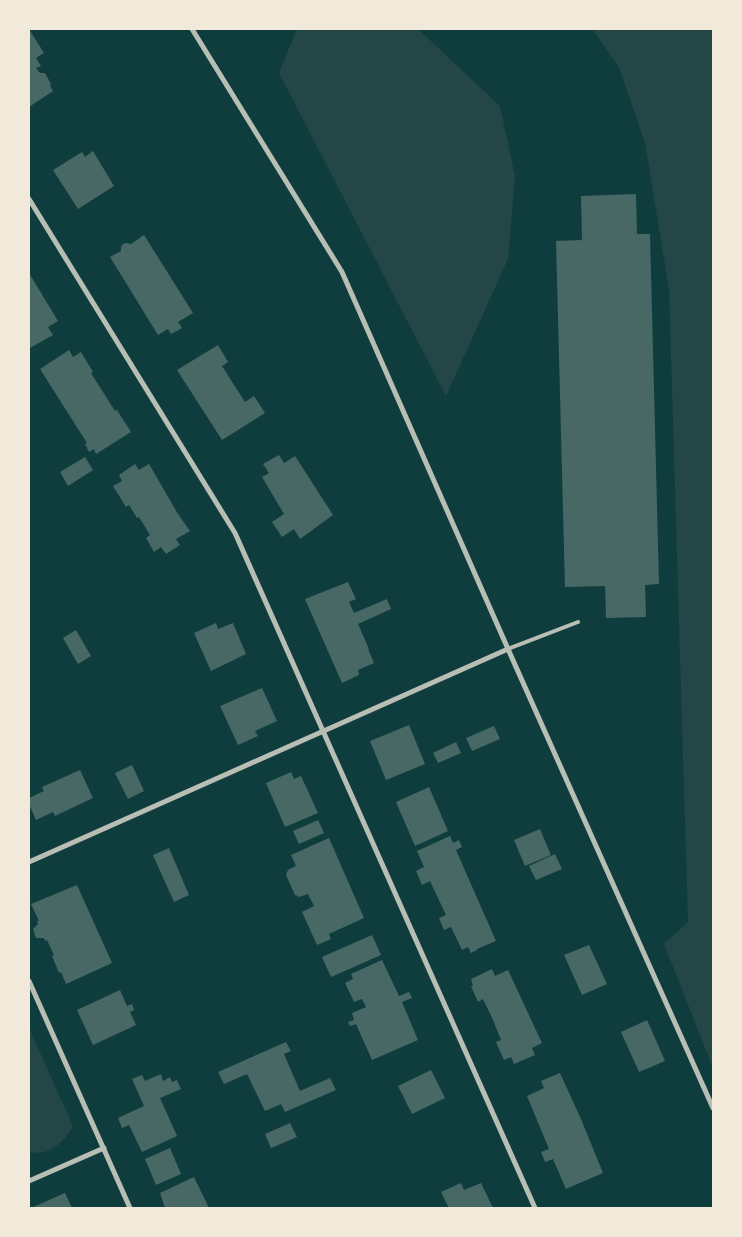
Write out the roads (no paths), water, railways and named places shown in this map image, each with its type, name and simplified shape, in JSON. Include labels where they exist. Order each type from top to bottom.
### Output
[{"type":"street","points":[[192,29],[342,272],[713,1108]]},
{"type":"street","points":[[29,199],[235,533],[535,1208]]},
{"type":"street","points":[[29,862],[508,649]]},
{"type":"street","points":[[29,981],[130,1208]]},
{"type":"street","points":[[29,1181],[104,1148]]},
{"type":"lane","points":[[508,649],[578,622]]}]
